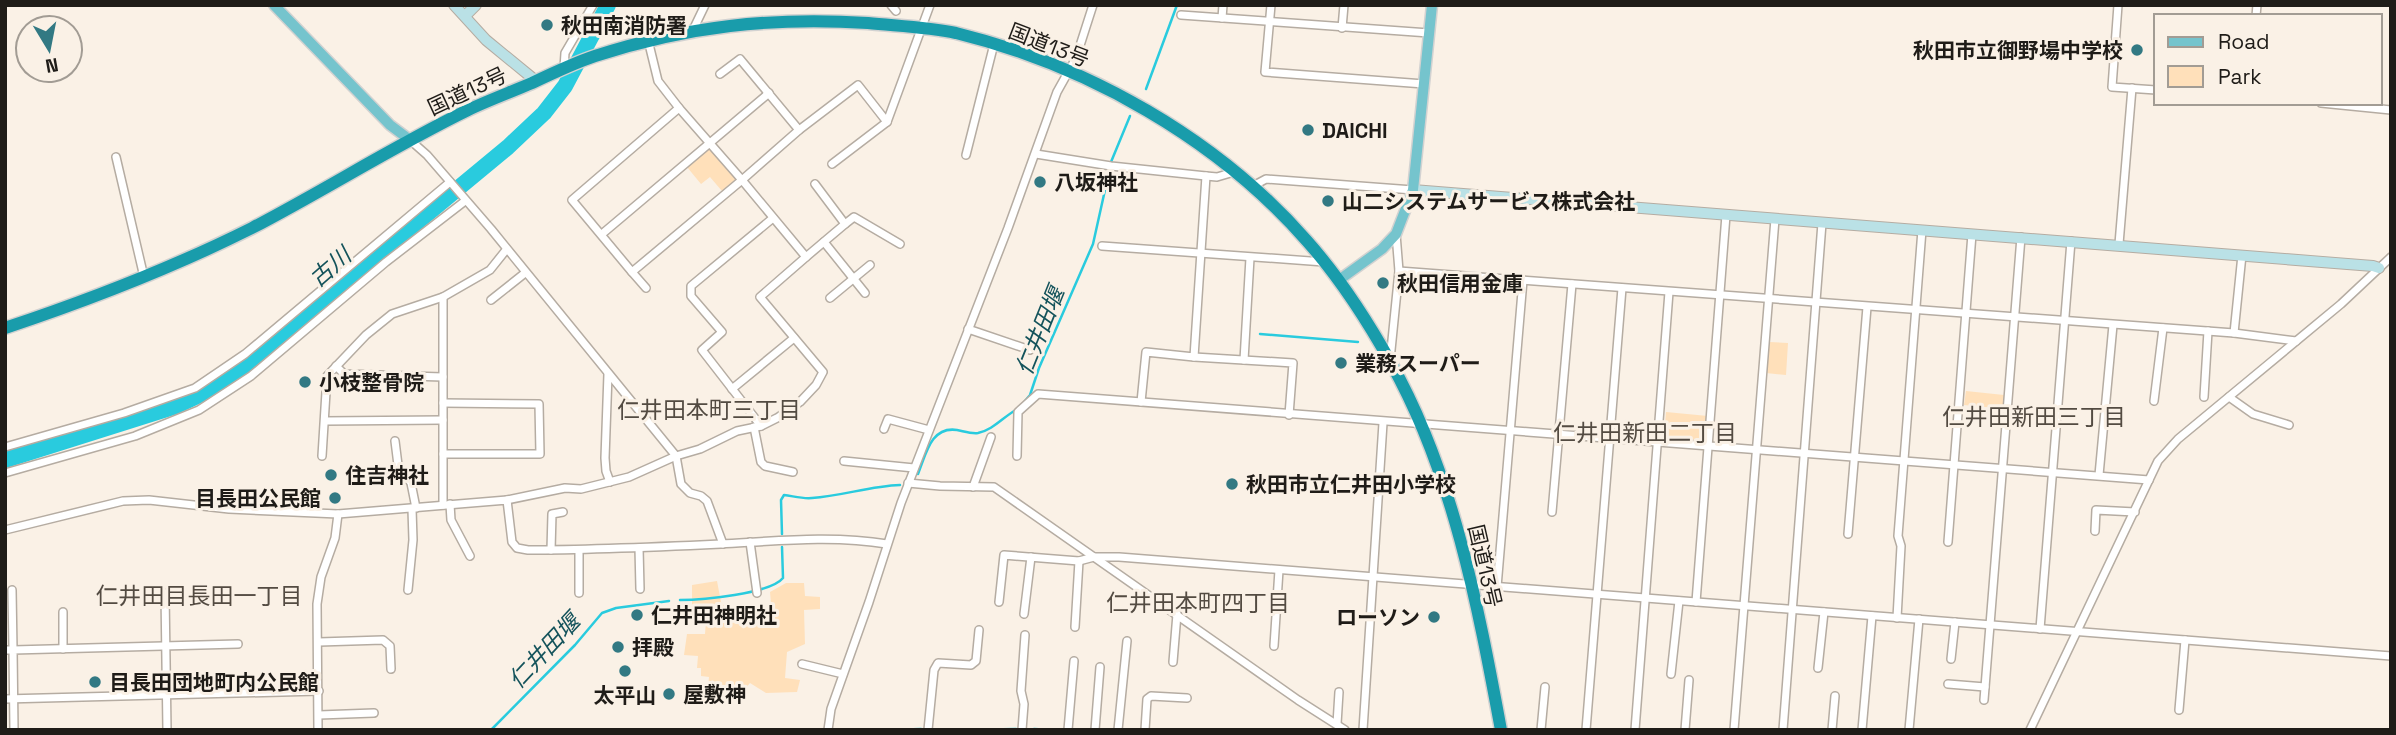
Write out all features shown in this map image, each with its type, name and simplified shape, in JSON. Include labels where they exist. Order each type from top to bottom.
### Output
[{"type":"highway","name":"国道13号","points":[[5,328],[145,278],[250,229],[470,109],[592,57],[648,40],[741,23],[812,20],[923,27],[994,44],[1069,70],[1168,124],[1253,186],[1306,239],[1339,280],[1390,360],[1421,424],[1446,488],[1470,584],[1500,730]]},
{"type":"main road","points":[[1339,280],[1382,249],[1396,234],[1413,190],[1432,5]]},
{"type":"main road","points":[[282,7],[390,125],[410,140]]},
{"type":"street","points":[[454,5],[494,48],[536,81]]},
{"type":"street","points":[[465,16],[476,5]]},
{"type":"street","points":[[565,68],[565,53],[593,5]]},
{"type":"street","points":[[693,30],[705,5]]},
{"type":"street","points":[[832,164],[887,122],[930,5]]},
{"type":"street","points":[[828,730],[831,709],[908,483],[1036,154],[1056,92],[1076,58],[1093,5]]},
{"type":"street","points":[[1222,18],[1223,5]]},
{"type":"street","points":[[1271,5],[1265,72],[1424,84]]},
{"type":"street","points":[[1342,28],[1344,5]]},
{"type":"street","points":[[2118,5],[2112,87],[2154,90]]},
{"type":"street","points":[[1181,15],[1429,33]]},
{"type":"street","points":[[648,40],[658,81],[806,257]]},
{"type":"street","points":[[966,155],[994,44]]},
{"type":"street","points":[[720,74],[740,59],[799,130]]},
{"type":"street","points":[[632,272],[799,130],[858,85],[887,122]]},
{"type":"street","points":[[2119,244],[2132,88]]},
{"type":"street","points":[[601,234],[769,93]]},
{"type":"street","points":[[2341,105],[2391,110]]},
{"type":"street","points":[[646,288],[572,200],[679,108]]},
{"type":"street","points":[[410,140],[451,183],[676,456],[681,484],[690,493],[707,501],[723,544]]},
{"type":"street","points":[[1036,154],[1111,166],[1206,176],[1217,177],[1234,172]]},
{"type":"street","points":[[116,157],[145,278]]},
{"type":"street","points":[[1194,357],[1206,176]]},
{"type":"street","points":[[1253,186],[1266,179],[2119,244],[2373,265],[2379,268]]},
{"type":"street","points":[[5,447],[135,410],[195,388],[245,354],[451,183]]},
{"type":"street","points":[[815,184],[845,224]]},
{"type":"street","points":[[5,473],[135,436],[199,410],[251,376],[464,200]]},
{"type":"street","points":[[1696,602],[1726,215]]},
{"type":"street","points":[[5,530],[123,501],[149,500],[229,509],[338,514],[507,500],[565,488],[581,489],[629,477],[737,431],[777,418],[800,402],[816,385],[822,372],[760,297],[854,217],[900,244]]},
{"type":"street","points":[[773,218],[691,286],[691,296],[722,332],[702,350],[758,426],[761,462],[765,466],[793,472]]},
{"type":"street","points":[[1734,730],[1775,219]]},
{"type":"street","points":[[1783,730],[1822,223]]},
{"type":"street","points":[[1896,618],[1901,546],[1898,536],[1906,462],[1922,230]]},
{"type":"street","points":[[1948,542],[1972,233]]},
{"type":"street","points":[[1390,360],[1399,271],[1396,234]]},
{"type":"street","points":[[1984,700],[2021,237]]},
{"type":"street","points":[[824,242],[865,293]]},
{"type":"street","points":[[2040,629],[2071,242]]},
{"type":"street","points":[[1102,246],[1325,262]]},
{"type":"street","points":[[322,456],[327,376],[366,335],[392,314],[443,297],[490,270],[506,250]]},
{"type":"street","points":[[2234,333],[2242,255]]},
{"type":"street","points":[[1244,360],[1250,258]]},
{"type":"street","points":[[2030,730],[2158,461],[2178,439],[2341,304],[2391,258]]},
{"type":"street","points":[[830,298],[870,264]]},
{"type":"street","points":[[1399,271],[2234,333],[2296,341]]},
{"type":"street","points":[[491,300],[525,273]]},
{"type":"street","points":[[1497,586],[1523,281]]},
{"type":"street","points":[[1552,512],[1572,284]]},
{"type":"street","points":[[1586,730],[1622,288]]},
{"type":"street","points":[[1636,730],[1669,292]]},
{"type":"street","points":[[443,297],[443,454],[447,504],[451,520],[470,556]]},
{"type":"street","points":[[1848,534],[1867,307]]},
{"type":"street","points":[[2099,475],[2113,325]]},
{"type":"street","points":[[2154,401],[2164,328]]},
{"type":"street","points":[[968,329],[1030,350]]},
{"type":"street","points":[[2204,397],[2208,331]]},
{"type":"street","points":[[732,389],[794,338]]},
{"type":"street","points":[[1141,402],[1146,352],[1293,363],[1289,415]]},
{"type":"street","points":[[336,366],[344,374],[443,377]]},
{"type":"street","points":[[608,374],[605,458],[610,482]]},
{"type":"street","points":[[1017,456],[1018,412],[1038,394],[1383,423],[1512,430],[2149,480]]},
{"type":"street","points":[[2229,397],[2253,414],[2289,425]]},
{"type":"street","points":[[443,403],[539,404],[540,454],[443,454]]},
{"type":"street","points":[[884,429],[888,419],[929,430]]},
{"type":"street","points":[[325,421],[443,420]]},
{"type":"street","points":[[1363,730],[1383,423]]},
{"type":"street","points":[[973,487],[991,437]]},
{"type":"street","points":[[395,441],[398,465],[411,483],[414,508],[408,590]]},
{"type":"street","points":[[844,461],[914,468]]},
{"type":"street","points":[[908,483],[994,487],[1345,730]]},
{"type":"street","points":[[507,500],[512,542],[517,548],[579,550],[862,540],[887,544]]},
{"type":"street","points":[[2095,531],[2096,510],[2135,512]]},
{"type":"street","points":[[551,550],[552,514],[563,512]]},
{"type":"street","points":[[318,730],[317,604],[321,577],[332,551],[338,514]]},
{"type":"street","points":[[750,542],[757,590]]},
{"type":"street","points":[[639,548],[640,589]]},
{"type":"street","points":[[579,550],[579,593]]},
{"type":"street","points":[[999,602],[1004,555],[1080,561],[1094,557],[1119,557],[2391,656]]},
{"type":"street","points":[[1024,614],[1031,557]]},
{"type":"street","points":[[1075,627],[1080,561]]},
{"type":"street","points":[[1274,646],[1279,570]]},
{"type":"street","points":[[12,590],[9,650],[15,699],[15,730]]},
{"type":"street","points":[[165,593],[167,730]]},
{"type":"street","points":[[1671,674],[1679,601]]},
{"type":"street","points":[[63,612],[63,649]]},
{"type":"street","points":[[1818,668],[1824,612]]},
{"type":"street","points":[[1173,662],[1177,614]]},
{"type":"street","points":[[1862,730],[1872,616]]},
{"type":"street","points":[[1909,730],[1919,619]]},
{"type":"street","points":[[1951,659],[1955,622]]},
{"type":"street","points":[[928,730],[934,670],[938,663],[971,666],[976,662],[979,630]]},
{"type":"street","points":[[1022,730],[1024,704],[1021,691],[1025,635]]},
{"type":"street","points":[[319,642],[383,640],[390,646],[391,669]]},
{"type":"street","points":[[2179,710],[2185,640]]},
{"type":"street","points":[[1118,730],[1127,641]]},
{"type":"street","points":[[9,650],[238,644]]},
{"type":"street","points":[[1068,730],[1074,661]]},
{"type":"street","points":[[802,664],[843,674]]},
{"type":"street","points":[[1096,730],[1100,667]]},
{"type":"street","points":[[1685,730],[1689,680]]},
{"type":"street","points":[[1948,684],[1985,687]]},
{"type":"street","points":[[1541,730],[1545,687]]},
{"type":"street","points":[[5,699],[319,691]]},
{"type":"street","points":[[1337,724],[1339,692]]},
{"type":"street","points":[[1145,730],[1147,699],[1151,696],[1187,698]]},
{"type":"street","points":[[1832,730],[1835,696]]},
{"type":"street","points":[[318,715],[374,713]]},
{"type":"green space","points":[[711,148],[736,179],[722,191],[710,177],[701,184],[687,167]]},
{"type":"green space","points":[[1769,342],[1788,343],[1786,375],[1766,373]]},
{"type":"green space","points":[[1966,391],[2004,395],[2003,409],[1964,405]]},
{"type":"green space","points":[[1666,412],[1708,416],[1705,441],[1664,437]]},
{"type":"green space","points":[[717,581],[721,602],[733,617],[772,615],[770,592],[786,583],[804,583],[805,596],[820,597],[820,609],[804,610],[805,644],[787,652],[785,678],[800,680],[797,692],[766,693],[750,683],[731,705],[726,705],[725,693],[708,687],[709,677],[701,676],[701,668],[697,668],[698,656],[684,655],[687,634],[705,634],[707,608],[692,605],[692,585]]},
{"type":"waterway","name":"古川","points":[[5,460],[176,406],[210,390],[276,344],[374,258],[508,147],[544,113],[565,86],[608,5]]},
{"type":"waterway","points":[[1146,89],[1177,5]]},
{"type":"waterway","points":[[1111,162],[1130,116]]},
{"type":"waterway","name":"仁井田堰","points":[[1025,401],[1030,395],[1093,244],[1109,172]]},
{"type":"waterway","points":[[1260,334],[1358,342]]},
{"type":"waterway","name":"仁井田堰","points":[[918,474],[927,450],[941,432],[957,430],[978,433],[1016,410]]},
{"type":"waterway","name":"仁井田堰","points":[[782,534],[781,500],[784,495],[812,498],[900,485]]},
{"type":"waterway","name":"仁井田堰","points":[[680,600],[734,595],[776,584],[783,578],[782,547]]},
{"type":"waterway","name":"仁井田堰","points":[[491,730],[575,645],[602,613],[616,608],[669,601]]},
{"type":"waterway","points":[[889,730],[921,729]]},
{"type":"waterway","points":[[964,730],[1016,729]]},
{"type":"waterway","points":[[1034,729],[1053,730]]},
{"type":"waterway","name":"仁井田堰","points":[[188,730],[221,730]]},
{"type":"place","name":"秋田南消防署","points":[[547,25]]},
{"type":"place","name":"秋田市立御野場中学校","points":[[2137,50]]},
{"type":"place","name":"DAICHI","points":[[1308,130]]},
{"type":"place","name":"八坂神社","points":[[1040,182]]},
{"type":"place","name":"山二システムサービス株式会社","points":[[1328,201]]},
{"type":"place","name":"秋田信用金庫","points":[[1383,283]]},
{"type":"place","name":"業務スーパー","points":[[1341,363]]},
{"type":"place","name":"小枝整骨院","points":[[305,382]]},
{"type":"place","name":"住吉神社","points":[[331,475]]},
{"type":"place","name":"秋田市立仁井田小学校","points":[[1232,484]]},
{"type":"place","name":"目長田公民館","points":[[335,498]]},
{"type":"place","name":"仁井田神明社","points":[[637,615]]},
{"type":"place","name":"ローソン","points":[[1434,617]]},
{"type":"place","name":"拝殿","points":[[618,647]]},
{"type":"place","name":"太平山","points":[[625,671]]},
{"type":"place","name":"目長田団地町内公民館","points":[[95,682]]},
{"type":"place","name":"屋敷神","points":[[669,694]]},
{"type":"district","name":"仁井田本町三丁目","points":[[709,410]]},
{"type":"district","name":"仁井田新田三丁目","points":[[2034,417]]},
{"type":"district","name":"仁井田新田二丁目","points":[[1645,433]]},
{"type":"district","name":"仁井田目長田一丁目","points":[[199,596]]},
{"type":"district","name":"仁井田本町四丁目","points":[[1198,603]]}]
